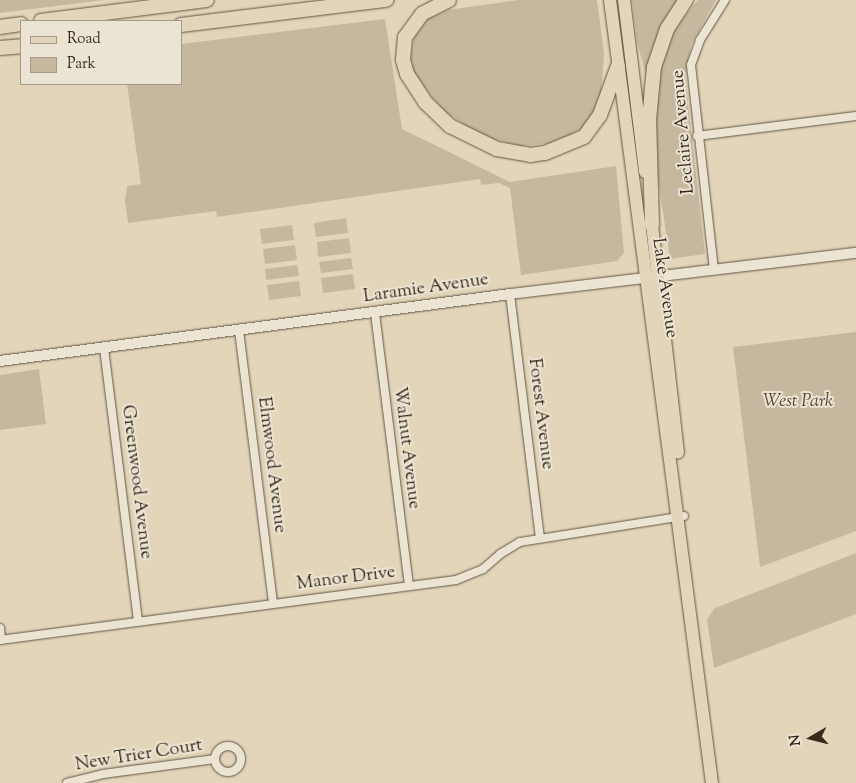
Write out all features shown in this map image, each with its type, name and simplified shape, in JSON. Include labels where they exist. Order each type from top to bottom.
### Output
[{"type":"highway","points":[[49,20],[206,0]]},
{"type":"highway","points":[[182,25],[386,0]]},
{"type":"highway","points":[[449,0],[422,14],[412,25],[403,49],[405,67],[425,102],[450,126],[497,149],[530,155],[545,153],[584,137],[600,115],[618,66]]},
{"type":"highway","points":[[652,226],[649,128],[654,67],[667,29],[686,0]]},
{"type":"highway","points":[[0,26],[20,24]]},
{"type":"highway","points":[[0,48],[20,46]]},
{"type":"main road","name":"Lake Avenue","points":[[610,0],[645,278],[682,516]]},
{"type":"main road","name":"Lake Avenue","points":[[624,0],[658,276],[688,579],[712,783]]},
{"type":"street","name":"Leclaire Avenue","points":[[714,270],[697,136],[691,65],[700,40],[725,0]]},
{"type":"street","points":[[697,136],[856,116]]},
{"type":"street","name":"Laramie Avenue","points":[[0,361],[510,294],[856,253]]},
{"type":"street","name":"Forest Avenue","points":[[510,294],[540,537]]},
{"type":"street","name":"Walnut Avenue","points":[[375,313],[408,586]]},
{"type":"street","name":"Elmwood Avenue","points":[[239,330],[273,603]]},
{"type":"street","name":"Greenwood Avenue","points":[[104,348],[138,621]]},
{"type":"street","name":"Manor Drive","points":[[1,640],[466,577],[483,569],[510,547],[540,537],[682,516]]},
{"type":"street","points":[[0,628],[1,640]]},
{"type":"street","name":"New Trier Court","points":[[67,783],[103,774],[215,759]]},
{"type":"green space","points":[[0,0],[104,0],[0,13]]},
{"type":"green space","points":[[518,0],[597,0],[604,53],[601,98],[586,126],[555,143],[521,146],[482,136],[442,110],[413,72],[410,60],[414,37],[429,18],[448,10]]},
{"type":"green space","points":[[632,0],[681,0],[658,33],[647,78],[637,42]]},
{"type":"green space","points":[[698,0],[716,0],[691,45],[685,76],[705,254],[670,259],[655,159],[656,103],[660,65],[677,25]]},
{"type":"green space","points":[[385,19],[402,129],[510,182],[616,166],[624,253],[617,261],[521,275],[510,188],[499,183],[481,185],[480,179],[217,217],[216,211],[128,223],[125,201],[127,186],[141,184],[127,85],[182,85],[182,44]]},
{"type":"green space","points":[[346,218],[348,233],[316,237],[314,223]]},
{"type":"green space","points":[[292,225],[294,240],[262,244],[260,229]]},
{"type":"green space","points":[[349,238],[351,253],[318,257],[317,242]]},
{"type":"green space","points":[[295,245],[297,260],[265,264],[263,249]]},
{"type":"green space","points":[[351,258],[353,269],[321,273],[319,262]]},
{"type":"green space","points":[[297,265],[299,276],[266,280],[265,269]]},
{"type":"green space","points":[[353,274],[355,289],[323,293],[321,278]]},
{"type":"green space","points":[[299,281],[301,296],[269,300],[267,285]]},
{"type":"green space","name":"West Park","points":[[856,332],[856,531],[760,567],[733,347]]},
{"type":"green space","points":[[39,369],[46,424],[0,430],[0,375]]},
{"type":"green space","points":[[856,553],[856,614],[714,668],[707,619],[715,608]]}]
